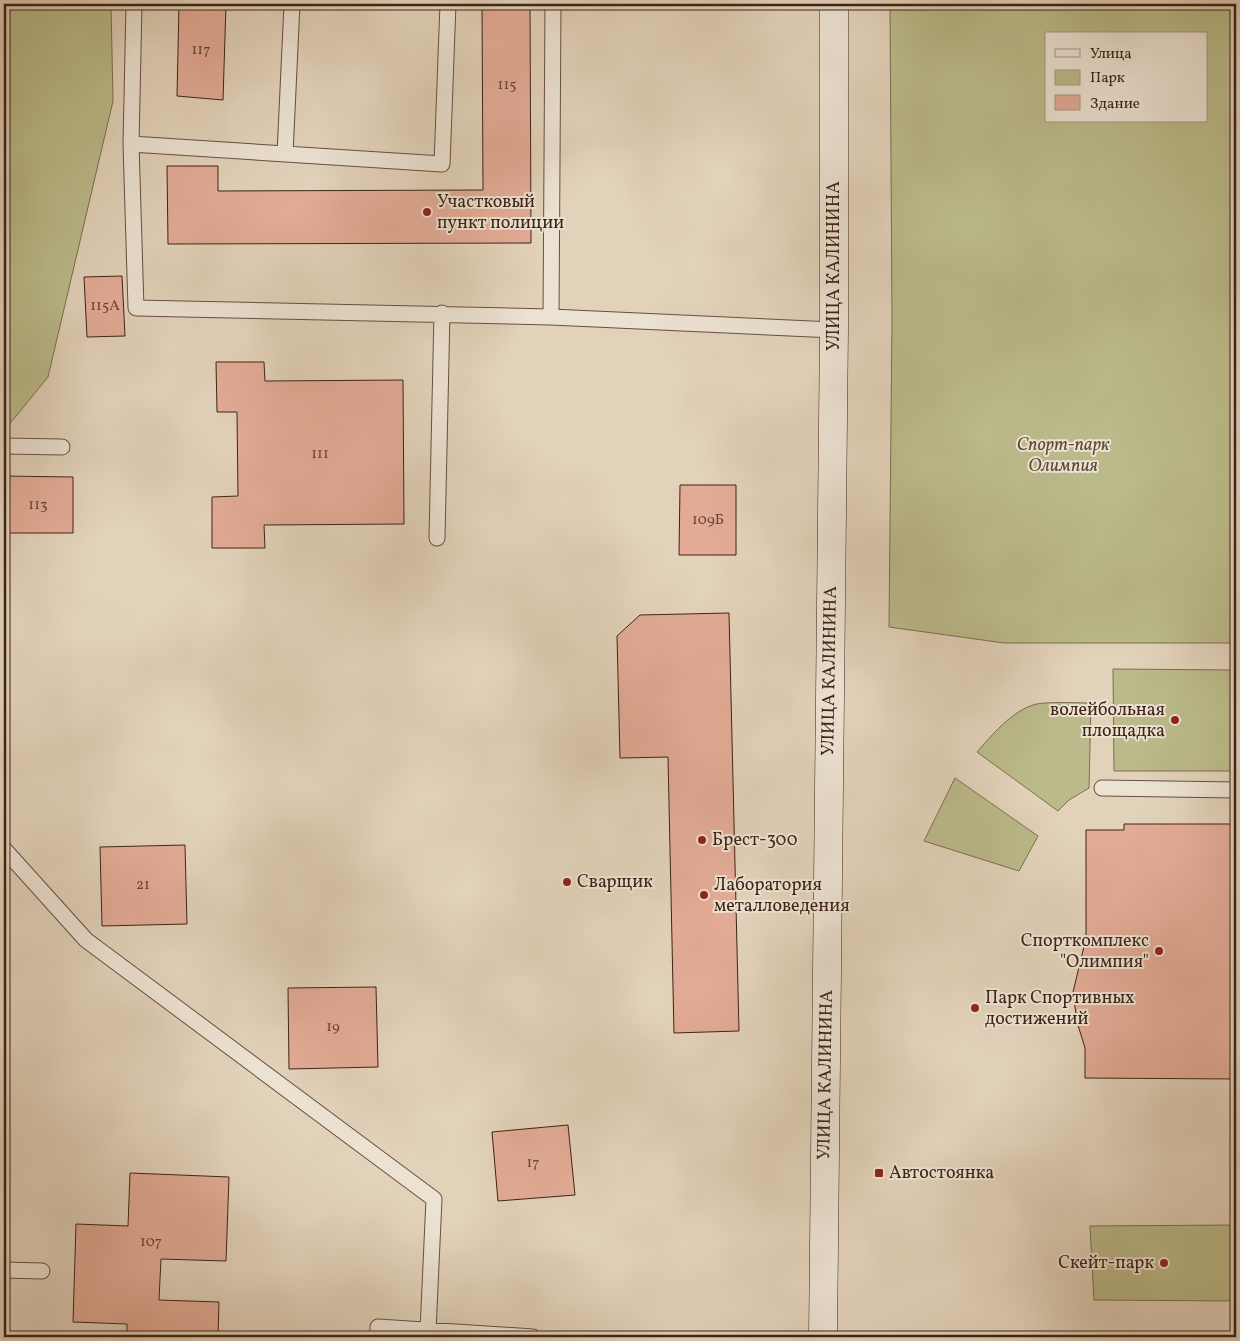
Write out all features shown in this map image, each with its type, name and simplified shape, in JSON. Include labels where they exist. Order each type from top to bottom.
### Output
[{"type":"main road","name":"УЛИЦА КАЛИНИНА","points":[[823,1337],[834,330],[834,4]]},
{"type":"lane","points":[[134,4],[131,144],[136,308],[551,316],[834,330]]},
{"type":"lane","points":[[285,154],[292,4]]},
{"type":"lane","points":[[131,144],[442,164],[448,4]]},
{"type":"lane","points":[[551,316],[552,4]]},
{"type":"lane","points":[[437,538],[442,313]]},
{"type":"lane","points":[[4,446],[62,447]]},
{"type":"lane","points":[[1102,788],[1236,790]]},
{"type":"lane","points":[[4,849],[86,940],[434,1199],[428,1330]]},
{"type":"lane","points":[[4,1270],[42,1271]]},
{"type":"lane","points":[[378,1337],[378,1327],[533,1337]]},
{"type":"green space","points":[[4,4],[111,4],[113,101],[48,377],[4,431]]},
{"type":"green space","name":"Спорт-парк Олимпия","points":[[890,4],[1236,4],[1236,643],[1004,643],[889,627],[892,321]]},
{"type":"green space","name":"волейбольная площадка","points":[[1113,669],[1236,670],[1236,771],[1114,771]]},
{"type":"green space","points":[[1045,703],[1091,703],[1089,788],[1069,800],[1058,811],[977,752],[1002,725],[1025,708]]},
{"type":"green space","points":[[955,778],[1038,836],[1019,871],[924,841]]},
{"type":"green space","name":"Скейт-парк","points":[[1236,1225],[1236,1301],[1094,1300],[1090,1226]]},
{"type":"building","points":[[179,4],[226,4],[223,100],[177,96]]},
{"type":"building","points":[[482,4],[530,4],[531,243],[168,244],[167,166],[218,166],[218,191],[483,190]]},
{"type":"building","points":[[122,276],[125,336],[87,337],[84,277]]},
{"type":"building","points":[[216,362],[264,362],[265,381],[403,380],[404,524],[264,525],[265,548],[212,548],[212,497],[238,496],[237,412],[217,412]]},
{"type":"building","points":[[4,476],[73,477],[73,533],[4,533]]},
{"type":"building","points":[[680,485],[736,485],[736,555],[679,555]]},
{"type":"building","name":"Лаборатория металловедения","points":[[729,613],[739,1031],[674,1033],[668,757],[620,758],[617,636],[640,615]]},
{"type":"building","name":"Спорткомплекс \"Олимпия\"","points":[[1124,824],[1236,824],[1236,1079],[1085,1078],[1085,1048],[1077,1022],[1073,992],[1086,938],[1086,830],[1124,830]]},
{"type":"building","points":[[185,845],[187,924],[102,926],[100,847]]},
{"type":"building","points":[[376,987],[378,1067],[289,1069],[288,988]]},
{"type":"building","points":[[568,1125],[575,1195],[498,1201],[492,1132]]},
{"type":"building","points":[[130,1173],[229,1177],[226,1261],[161,1259],[159,1300],[219,1302],[218,1337],[127,1337],[127,1324],[73,1322],[76,1224],[128,1226]]},
{"type":"place","name":"Участковый пункт полиции","points":[[427,212]]},
{"type":"place","name":"волейбольная площадка","points":[[1175,720]]},
{"type":"place","name":"Брест-300","points":[[702,840]]},
{"type":"place","name":"Сварщик","points":[[567,882]]},
{"type":"place","name":"Лаборатория металловедения","points":[[704,895]]},
{"type":"place","name":"Спорткомплекс \"Олимпия\"","points":[[1159,951]]},
{"type":"place","name":"Парк Спортивных достижений","points":[[975,1008]]},
{"type":"place","name":"Автостоянка","points":[[879,1173]]},
{"type":"place","name":"Скейт-парк","points":[[1164,1263]]}]
